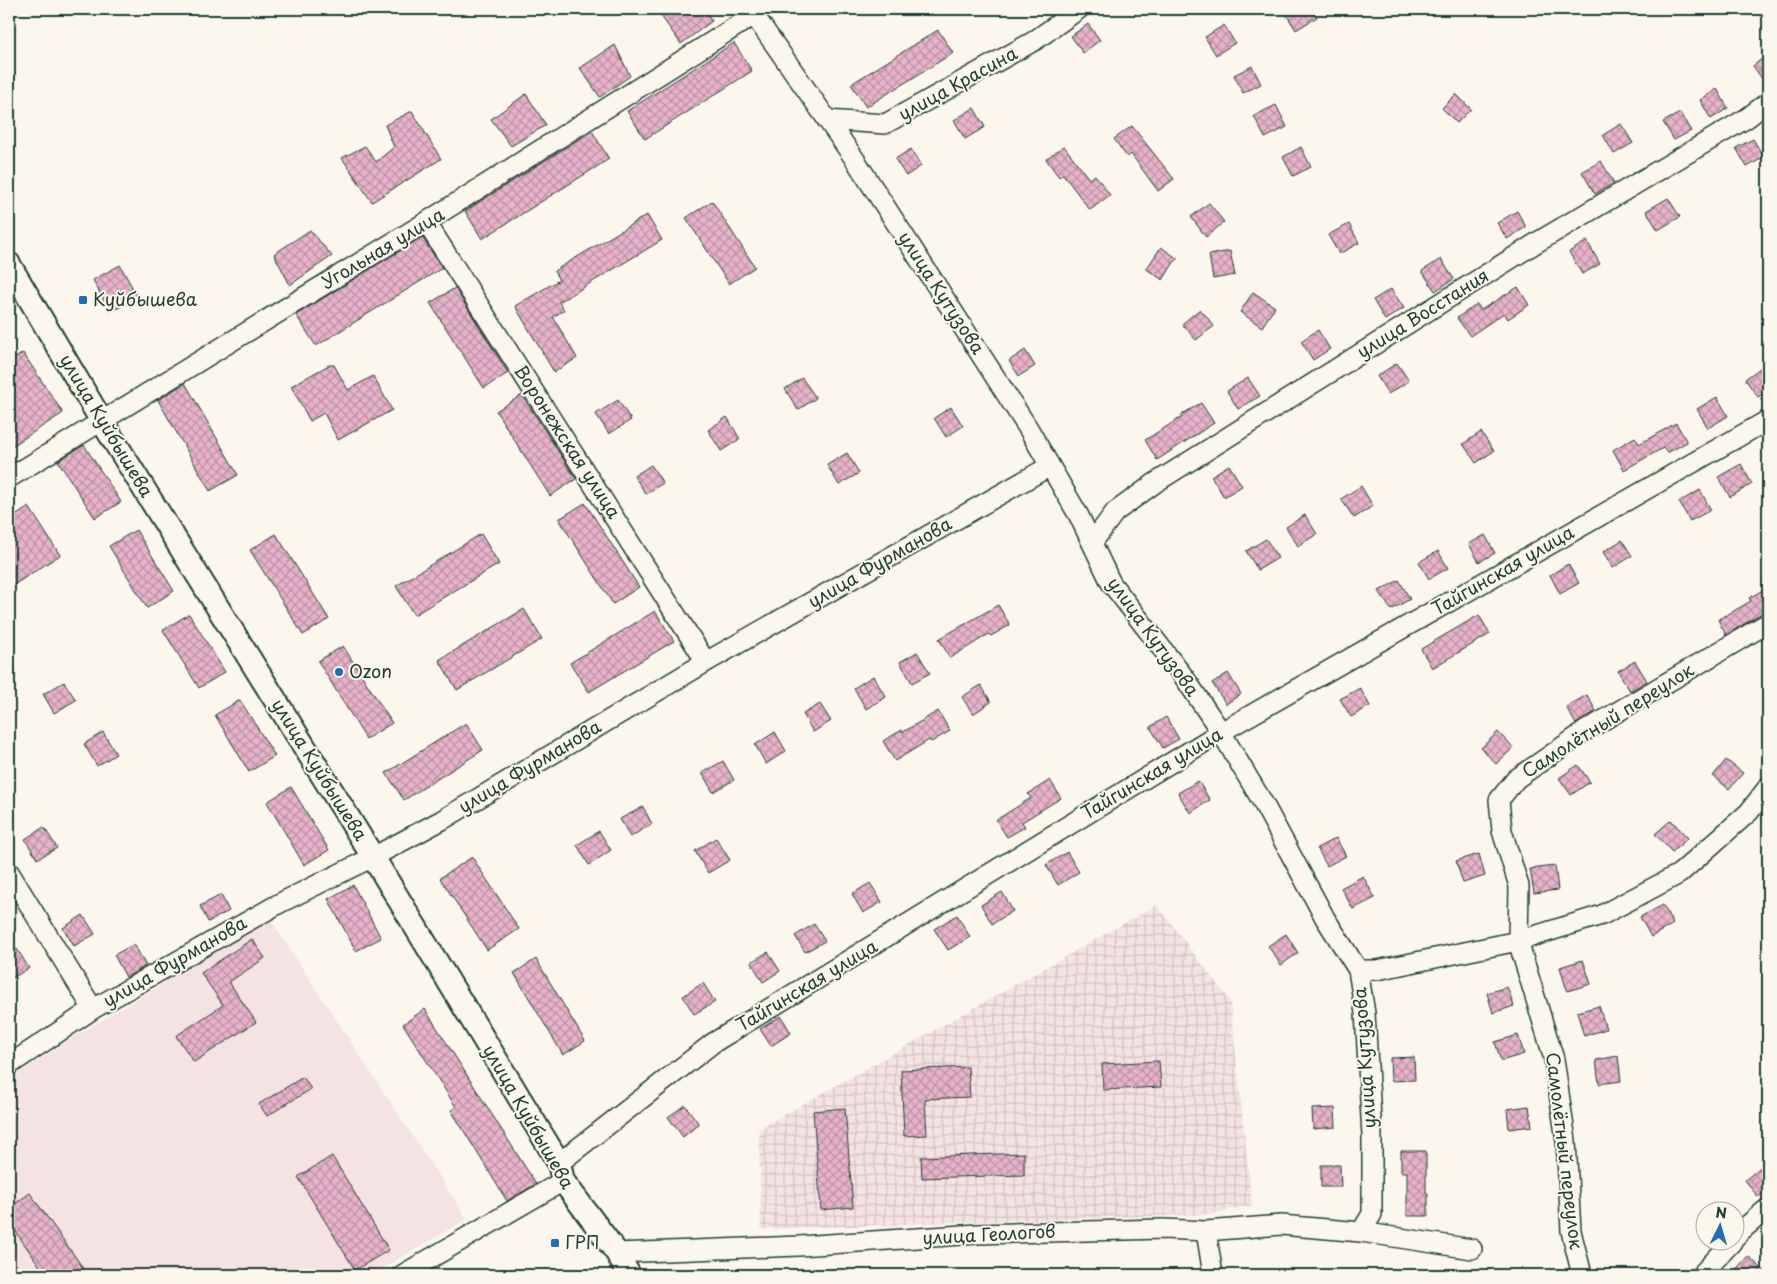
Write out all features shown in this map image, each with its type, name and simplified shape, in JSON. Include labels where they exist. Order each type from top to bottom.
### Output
[{"type":"street","name":"улица Красина","points":[[827,120],[885,124],[1034,41],[1079,9]]},
{"type":"street","name":"улица Кутузова","points":[[753,12],[854,158],[1028,428],[1079,516],[1111,583],[1184,677],[1221,732],[1262,801],[1325,918],[1358,970],[1366,1012],[1372,1136],[1372,1214],[1361,1232]]},
{"type":"street","name":"Угольная улица","points":[[9,478],[426,222],[753,12]]},
{"type":"street","name":"улица Восстания","points":[[1092,543],[1114,512],[1155,482],[1536,243],[1747,118],[1768,102]]},
{"type":"street","name":"Воронежская улица","points":[[426,222],[706,662]]},
{"type":"street","name":"улица Куйбышева","points":[[9,264],[101,420],[373,857],[561,1172],[617,1253],[629,1275]]},
{"type":"street","name":"Тайгинская улица","points":[[402,1275],[561,1172],[713,1043],[1221,732],[1768,420]]},
{"type":"street","name":"улица Фурманова","points":[[9,1065],[93,1009],[280,902],[373,857],[442,820],[706,662],[1050,466]]},
{"type":"street","points":[[1079,516],[1114,512]]},
{"type":"street","name":"Самолётный переулок","points":[[1582,1275],[1571,1231],[1566,1141],[1554,1059],[1518,940],[1519,886],[1502,831],[1499,800],[1516,779],[1585,731],[1768,623]]},
{"type":"street","points":[[1358,970],[1377,970],[1518,940],[1602,915],[1679,874],[1749,812],[1768,788]]},
{"type":"street","points":[[9,872],[93,1009]]},
{"type":"street","points":[[1744,1228],[1768,1208]]},
{"type":"street","name":"улица Геологов","points":[[617,1253],[799,1246],[977,1234],[1163,1229],[1206,1231],[1280,1225],[1361,1232],[1472,1249]]},
{"type":"street","points":[[1206,1231],[1213,1275]]},
{"type":"street","points":[[1701,1275],[1723,1252]]},
{"type":"shaded area","points":[[1157,905],[1230,1001],[1252,1205],[1213,1214],[761,1229],[759,1129]]},
{"type":"shaded area","points":[[270,919],[467,1219],[371,1275],[9,1275],[9,1080],[64,1043]]},
{"type":"building","points":[[672,9],[704,9],[712,21],[681,44],[661,16]]},
{"type":"building","points":[[1283,9],[1311,9],[1317,17],[1296,30]]},
{"type":"building","points":[[1088,24],[1100,40],[1083,53],[1071,36]]},
{"type":"building","points":[[1224,25],[1235,43],[1216,55],[1205,37]]},
{"type":"building","points":[[938,30],[953,53],[866,107],[851,84]]},
{"type":"building","points":[[734,43],[752,71],[645,139],[627,111]]},
{"type":"building","points":[[615,45],[630,76],[600,97],[580,68]]},
{"type":"building","points":[[1768,54],[1768,87],[1753,66]]},
{"type":"building","points":[[1252,66],[1261,84],[1243,93],[1234,75]]},
{"type":"building","points":[[1717,89],[1728,108],[1711,119],[1700,100]]},
{"type":"building","points":[[526,94],[546,125],[511,146],[491,119]]},
{"type":"building","points":[[1456,94],[1471,109],[1457,123],[1442,108]]},
{"type":"building","points":[[1276,105],[1287,127],[1265,138],[1254,116]]},
{"type":"building","points":[[974,108],[985,127],[965,139],[954,120]]},
{"type":"building","points":[[412,111],[441,159],[372,202],[342,158],[365,146],[376,162],[394,147],[385,125]]},
{"type":"building","points":[[1680,113],[1691,131],[1674,140],[1663,122]]},
{"type":"building","points":[[1621,124],[1633,143],[1614,154],[1603,135]]},
{"type":"building","points":[[1132,126],[1174,179],[1158,191],[1131,154],[1127,157],[1114,139]]},
{"type":"building","points":[[592,131],[609,159],[482,239],[465,211]]},
{"type":"building","points":[[1753,139],[1764,157],[1747,167],[1736,148]]},
{"type":"building","points":[[1064,146],[1089,179],[1095,175],[1110,195],[1090,210],[1063,174],[1059,177],[1046,159]]},
{"type":"building","points":[[1301,147],[1311,167],[1293,176],[1283,157]]},
{"type":"building","points":[[911,149],[921,166],[906,176],[895,159]]},
{"type":"building","points":[[1601,161],[1614,183],[1595,194],[1582,172]]},
{"type":"building","points":[[1668,198],[1680,217],[1658,230],[1646,211]]},
{"type":"building","points":[[712,201],[755,267],[729,284],[686,218]]},
{"type":"building","points":[[1209,203],[1224,222],[1206,237],[1191,217]]},
{"type":"building","points":[[1517,211],[1526,227],[1507,239],[1497,223]]},
{"type":"building","points":[[647,215],[662,240],[559,302],[564,310],[553,317],[577,358],[554,372],[515,306],[559,280],[554,271]]},
{"type":"building","points":[[1349,224],[1359,243],[1339,254],[1328,235]]},
{"type":"building","points":[[310,230],[332,256],[290,285],[274,254]]},
{"type":"building","points":[[422,237],[442,268],[316,346],[296,315]]},
{"type":"building","points":[[1587,241],[1600,264],[1582,274],[1569,252]]},
{"type":"building","points":[[1161,247],[1178,259],[1174,262],[1163,280],[1145,268],[1147,268]]},
{"type":"building","points":[[1230,251],[1235,275],[1213,279],[1209,255]]},
{"type":"building","points":[[1441,259],[1454,279],[1435,291],[1422,271]]},
{"type":"building","points":[[120,265],[138,298],[110,312],[93,280]]},
{"type":"building","points":[[1518,287],[1529,305],[1508,319],[1504,313],[1470,336],[1457,318],[1477,304],[1481,310]]},
{"type":"building","points":[[455,288],[508,373],[484,388],[430,303]]},
{"type":"building","points":[[1391,289],[1404,308],[1385,320],[1373,300]]},
{"type":"building","points":[[1253,292],[1275,307],[1262,327],[1240,312]]},
{"type":"building","points":[[1200,309],[1214,326],[1196,340],[1182,324]]},
{"type":"building","points":[[1318,330],[1330,349],[1313,360],[1301,341]]},
{"type":"building","points":[[1025,350],[1035,366],[1019,376],[1009,361]]},
{"type":"building","points":[[23,353],[63,413],[9,448],[9,362]]},
{"type":"building","points":[[1397,363],[1409,381],[1388,394],[1377,376]]},
{"type":"building","points":[[329,365],[334,365],[348,390],[373,376],[392,410],[338,440],[324,413],[310,421],[291,386]]},
{"type":"building","points":[[1763,366],[1768,373],[1768,390],[1758,397],[1745,379]]},
{"type":"building","points":[[802,378],[816,398],[798,410],[785,389]]},
{"type":"building","points":[[1248,378],[1260,396],[1238,409],[1227,391]]},
{"type":"building","points":[[185,383],[238,475],[210,491],[158,400]]},
{"type":"building","points":[[522,395],[576,479],[550,496],[496,411]]},
{"type":"building","points":[[1717,397],[1728,416],[1708,428],[1697,409]]},
{"type":"building","points":[[618,400],[631,420],[609,434],[596,414]]},
{"type":"building","points":[[1201,403],[1214,423],[1157,460],[1145,440]]},
{"type":"building","points":[[951,407],[963,426],[946,437],[934,418]]},
{"type":"building","points":[[727,417],[740,439],[721,451],[708,430]]},
{"type":"building","points":[[1676,423],[1687,442],[1667,453],[1663,448],[1624,470],[1613,450],[1635,437],[1639,444]]},
{"type":"building","points":[[1481,432],[1494,451],[1476,463],[1463,444]]},
{"type":"building","points":[[84,445],[121,502],[95,518],[58,461]]},
{"type":"building","points":[[847,453],[859,473],[839,485],[827,465]]},
{"type":"building","points":[[1741,464],[1752,484],[1730,497],[1718,477]]},
{"type":"building","points":[[651,465],[663,483],[646,494],[634,476]]},
{"type":"building","points":[[1229,465],[1242,486],[1224,497],[1211,476]]},
{"type":"building","points":[[1361,486],[1373,506],[1354,518],[1341,499]]},
{"type":"building","points":[[1700,490],[1711,510],[1690,521],[1679,502]]},
{"type":"building","points":[[585,503],[639,587],[613,604],[559,519]]},
{"type":"building","points":[[29,507],[60,555],[9,588],[9,520]]},
{"type":"building","points":[[1305,515],[1317,534],[1298,546],[1286,527]]},
{"type":"building","points":[[136,530],[174,591],[147,608],[109,546]]},
{"type":"building","points":[[276,534],[329,619],[303,635],[250,550]]},
{"type":"building","points":[[481,534],[499,564],[414,615],[396,586]]},
{"type":"building","points":[[1485,535],[1495,553],[1479,562],[1469,544]]},
{"type":"building","points":[[1266,539],[1278,558],[1258,570],[1246,551]]},
{"type":"building","points":[[1622,540],[1632,556],[1613,568],[1603,552]]},
{"type":"building","points":[[1438,551],[1448,568],[1429,579],[1419,562]]},
{"type":"building","points":[[1568,564],[1579,583],[1560,594],[1550,575]]},
{"type":"building","points":[[1399,580],[1410,599],[1391,610],[1379,591]]},
{"type":"building","points":[[1768,587],[1768,612],[1762,613],[1726,635],[1718,620],[1751,601],[1749,598]]},
{"type":"building","points":[[998,605],[1010,625],[991,636],[989,634],[950,658],[939,639]]},
{"type":"building","points":[[524,609],[542,639],[457,690],[439,660]]},
{"type":"building","points":[[655,611],[674,641],[589,692],[570,663]]},
{"type":"building","points":[[189,614],[225,672],[199,688],[163,630]]},
{"type":"building","points":[[1479,615],[1490,634],[1432,668],[1421,649]]},
{"type":"building","points":[[343,646],[392,723],[366,739],[318,661]]},
{"type":"building","points":[[917,652],[930,673],[912,683],[900,662]]},
{"type":"building","points":[[1635,661],[1647,681],[1630,691],[1618,671]]},
{"type":"building","points":[[1228,673],[1241,694],[1226,704],[1212,683]]},
{"type":"building","points":[[873,676],[886,697],[866,709],[854,688]]},
{"type":"building","points":[[64,682],[76,700],[54,713],[43,694]]},
{"type":"building","points":[[981,685],[991,702],[973,714],[962,697]]},
{"type":"building","points":[[1360,688],[1370,706],[1351,717],[1340,699]]},
{"type":"building","points":[[1587,695],[1596,711],[1576,724],[1566,707]]},
{"type":"building","points":[[240,700],[275,756],[249,772],[215,715]]},
{"type":"building","points":[[820,704],[831,721],[813,732],[803,714]]},
{"type":"building","points":[[938,711],[950,731],[931,742],[929,740],[895,761],[883,741],[902,730],[903,732]]},
{"type":"building","points":[[1166,717],[1179,739],[1163,748],[1150,727]]},
{"type":"building","points":[[466,723],[483,750],[404,800],[386,773]]},
{"type":"building","points":[[103,732],[116,754],[97,766],[84,744]]},
{"type":"building","points":[[775,732],[786,751],[766,764],[755,745]]},
{"type":"building","points":[[1498,732],[1513,748],[1496,764],[1481,748]]},
{"type":"building","points":[[1726,760],[1743,773],[1729,789],[1713,776]]},
{"type":"building","points":[[723,761],[734,780],[713,792],[702,773]]},
{"type":"building","points":[[1578,765],[1590,782],[1571,795],[1559,778]]},
{"type":"building","points":[[1050,780],[1061,798],[1022,822],[1025,827],[1007,837],[996,820],[1031,798],[1028,794]]},
{"type":"building","points":[[1198,781],[1210,800],[1190,813],[1178,793]]},
{"type":"building","points":[[291,787],[329,850],[304,865],[267,802]]},
{"type":"building","points":[[643,807],[652,824],[630,837],[620,819]]},
{"type":"building","points":[[1671,820],[1688,838],[1672,852],[1655,834]]},
{"type":"building","points":[[44,827],[57,848],[37,859],[25,839]]},
{"type":"building","points":[[599,831],[611,850],[589,865],[577,845]]},
{"type":"building","points":[[716,838],[730,860],[708,873],[695,851]]},
{"type":"building","points":[[1336,838],[1346,856],[1327,866],[1317,848]]},
{"type":"building","points":[[1067,852],[1079,872],[1058,885],[1046,865]]},
{"type":"building","points":[[1479,854],[1485,876],[1463,883],[1456,861]]},
{"type":"building","points":[[472,857],[519,929],[487,950],[440,878]]},
{"type":"building","points":[[1555,866],[1558,890],[1534,893],[1530,869]]},
{"type":"building","points":[[1363,876],[1375,898],[1353,909],[1341,888]]},
{"type":"building","points":[[870,883],[882,902],[863,913],[852,894]]},
{"type":"building","points":[[353,885],[381,938],[356,951],[328,899]]},
{"type":"building","points":[[1002,892],[1013,911],[992,924],[981,905]]},
{"type":"building","points":[[221,895],[229,911],[208,922],[200,906]]},
{"type":"building","points":[[1663,905],[1673,924],[1651,937],[1640,917]]},
{"type":"building","points":[[83,915],[95,934],[74,946],[63,928]]},
{"type":"building","points":[[957,915],[970,937],[948,950],[934,929]]},
{"type":"building","points":[[814,924],[825,941],[805,952],[795,936]]},
{"type":"building","points":[[1286,934],[1298,953],[1281,965],[1268,946]]},
{"type":"building","points":[[252,939],[265,958],[229,982],[256,1022],[194,1062],[176,1036],[223,1005],[201,973]]},
{"type":"building","points":[[134,944],[146,966],[126,977],[114,955]]},
{"type":"building","points":[[17,949],[29,968],[13,978],[9,972],[9,954]]},
{"type":"building","points":[[768,952],[780,971],[763,982],[751,962]]},
{"type":"building","points":[[536,959],[585,1041],[563,1055],[514,973]]},
{"type":"building","points":[[1583,960],[1591,984],[1567,991],[1560,967]]},
{"type":"building","points":[[703,983],[715,1002],[694,1014],[683,996]]},
{"type":"building","points":[[1507,987],[1514,1006],[1493,1013],[1487,993]]},
{"type":"building","points":[[1599,1006],[1606,1029],[1584,1036],[1577,1012]]},
{"type":"building","points":[[425,1009],[536,1184],[507,1201],[451,1110],[456,1107],[403,1024]]},
{"type":"building","points":[[781,1016],[791,1033],[771,1046],[760,1029]]},
{"type":"building","points":[[1518,1035],[1524,1054],[1501,1061],[1495,1042]]},
{"type":"building","points":[[1618,1056],[1621,1081],[1599,1084],[1596,1060]]},
{"type":"building","points":[[1414,1057],[1415,1080],[1391,1081],[1390,1058]]},
{"type":"building","points":[[1159,1061],[1161,1087],[1103,1090],[1102,1064]]},
{"type":"building","points":[[968,1067],[970,1097],[925,1099],[927,1135],[904,1136],[901,1070]]},
{"type":"building","points":[[303,1077],[311,1089],[267,1116],[259,1104]]},
{"type":"building","points":[[685,1105],[699,1124],[683,1137],[668,1117]]},
{"type":"building","points":[[1529,1106],[1532,1126],[1509,1129],[1507,1109]]},
{"type":"building","points":[[845,1108],[853,1207],[821,1210],[813,1111]]},
{"type":"building","points":[[1335,1108],[1336,1127],[1313,1129],[1312,1109]]},
{"type":"building","points":[[1401,1151],[1426,1151],[1428,1216],[1407,1216],[1407,1172],[1401,1172]]},
{"type":"building","points":[[1024,1153],[1024,1175],[922,1178],[921,1157]]},
{"type":"building","points":[[332,1156],[389,1250],[355,1270],[298,1177]]},
{"type":"building","points":[[1768,1161],[1768,1189],[1758,1197],[1745,1180]]},
{"type":"building","points":[[1321,1165],[1340,1165],[1341,1187],[1321,1187]]},
{"type":"building","points":[[30,1193],[88,1275],[46,1275],[9,1222],[9,1208]]},
{"type":"building","points":[[1748,1256],[1768,1274],[1768,1275],[1731,1275]]},
{"type":"place","name":"Куйбышева","points":[[83,300]]},
{"type":"place","name":"Ozon","points":[[339,672]]},
{"type":"place","name":"ГРП","points":[[555,1243]]}]
